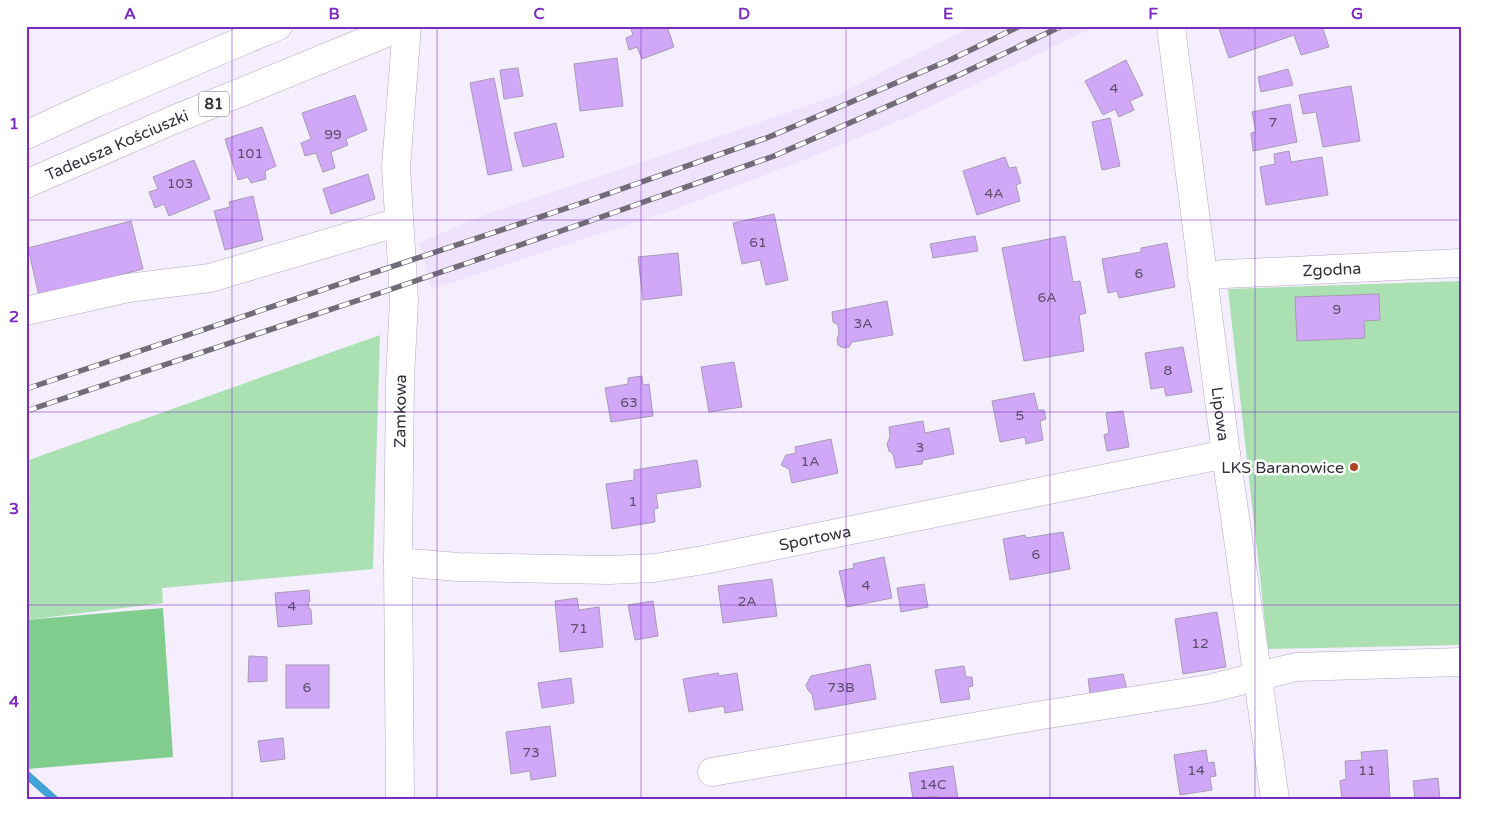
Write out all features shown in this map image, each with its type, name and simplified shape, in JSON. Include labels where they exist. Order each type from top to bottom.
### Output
[{"type":"street","points":[[26,135],[96,103],[278,26]]},
{"type":"street","name":"Tadeusza Kościuszki","points":[[26,184],[173,120],[402,26]]},
{"type":"street","name":"Zamkowa","points":[[400,799],[398,562],[400,379],[404,300],[396,167],[407,26]]},
{"type":"street","name":"Lipowa","points":[[1170,27],[1226,454],[1275,799]]},
{"type":"street","points":[[26,311],[128,288],[210,278],[399,222]]},
{"type":"street","name":"Zgodna","points":[[1202,276],[1461,263]]},
{"type":"street","name":"Sportowa","points":[[398,562],[458,567],[556,570],[654,568],[704,560],[1226,454]]},
{"type":"street","points":[[712,772],[1042,715],[1208,689],[1296,667],[1461,662]]},
{"type":"shaded area","points":[[973,26],[1096,26],[908,117],[809,158],[673,210],[431,289],[419,243],[479,217],[834,97]]},
{"type":"green space","name":"LKS Baranowice","points":[[1461,281],[1461,645],[1268,649],[1228,289]]},
{"type":"green space","points":[[380,335],[373,569],[162,588],[163,603],[26,620],[26,461]]},
{"type":"green space","points":[[163,608],[173,757],[27,769],[26,620]]},
{"type":"building","points":[[630,26],[667,26],[674,47],[642,59],[637,47],[629,50],[626,38],[633,35]]},
{"type":"building","points":[[1218,26],[1322,26],[1329,47],[1301,55],[1294,35],[1229,58]]},
{"type":"building","points":[[617,58],[623,106],[580,111],[574,64]]},
{"type":"building","points":[[1126,60],[1143,95],[1130,101],[1134,110],[1119,117],[1115,109],[1103,115],[1085,81]]},
{"type":"building","points":[[518,68],[523,96],[504,99],[500,70]]},
{"type":"building","points":[[1288,69],[1293,85],[1261,92],[1258,77]]},
{"type":"building","points":[[494,78],[512,170],[488,175],[470,83]]},
{"type":"building","points":[[1351,86],[1360,141],[1323,147],[1316,112],[1303,114],[1299,95]]},
{"type":"building","points":[[355,95],[367,130],[346,139],[348,145],[331,152],[335,168],[323,172],[316,153],[305,156],[301,143],[311,139],[302,113]]},
{"type":"building","points":[[1290,104],[1297,142],[1253,151],[1251,133],[1256,132],[1252,112]]},
{"type":"building","points":[[1110,118],[1120,166],[1102,170],[1092,122]]},
{"type":"building","points":[[556,123],[564,157],[523,167],[514,133]]},
{"type":"building","points":[[262,127],[276,166],[265,171],[266,179],[251,183],[248,177],[238,180],[225,139]]},
{"type":"building","points":[[1289,151],[1291,162],[1322,157],[1328,195],[1266,205],[1260,167],[1275,164],[1274,154]]},
{"type":"building","points":[[1005,157],[1009,168],[1016,167],[1021,183],[1016,185],[1020,201],[977,215],[963,171]]},
{"type":"building","points":[[194,160],[210,199],[169,216],[164,204],[155,208],[149,192],[158,189],[153,177]]},
{"type":"building","points":[[368,174],[375,199],[331,214],[323,189]]},
{"type":"building","points":[[253,196],[263,240],[225,250],[214,211],[230,207],[229,202]]},
{"type":"building","points":[[774,214],[788,280],[766,285],[760,260],[742,264],[733,223]]},
{"type":"building","points":[[131,221],[143,269],[39,296],[28,248]]},
{"type":"building","points":[[975,236],[978,251],[932,258],[930,244]]},
{"type":"building","points":[[1065,236],[1073,282],[1080,281],[1086,313],[1079,315],[1084,351],[1024,361],[1002,248]]},
{"type":"building","points":[[1167,243],[1175,287],[1119,298],[1117,291],[1108,293],[1102,259],[1141,252],[1141,248]]},
{"type":"building","points":[[678,253],[682,295],[643,300],[638,257]]},
{"type":"building","points":[[1379,294],[1380,320],[1364,321],[1365,338],[1297,341],[1295,297]]},
{"type":"building","points":[[887,301],[893,335],[852,342],[849,347],[843,348],[838,345],[838,325],[833,322],[832,312]]},
{"type":"building","points":[[1183,347],[1192,392],[1166,396],[1164,387],[1151,389],[1145,353]]},
{"type":"building","points":[[734,362],[742,407],[709,412],[701,367]]},
{"type":"building","points":[[642,376],[643,385],[649,384],[653,416],[611,422],[605,388],[628,384],[628,378]]},
{"type":"building","points":[[1034,393],[1038,410],[1044,410],[1046,419],[1040,421],[1043,440],[1026,444],[1025,437],[1000,442],[992,401]]},
{"type":"building","points":[[1123,411],[1129,447],[1107,451],[1104,435],[1109,433],[1106,413]]},
{"type":"building","points":[[923,421],[925,433],[949,428],[954,454],[923,460],[922,464],[896,468],[893,454],[889,451],[887,444],[890,437],[889,427]]},
{"type":"building","points":[[831,439],[838,473],[792,483],[789,469],[781,465],[786,455],[796,453],[795,447]]},
{"type":"building","points":[[697,460],[701,487],[656,494],[658,508],[654,509],[655,522],[612,529],[606,484],[634,480],[634,470]]},
{"type":"building","points":[[1063,532],[1070,569],[1010,580],[1003,539],[1025,535],[1026,538]]},
{"type":"building","points":[[884,557],[892,598],[847,607],[839,571],[854,568],[853,564]]},
{"type":"building","points":[[772,579],[777,616],[723,623],[718,586]]},
{"type":"building","points":[[924,584],[928,607],[901,612],[897,588]]},
{"type":"building","points":[[309,590],[310,601],[308,603],[311,610],[312,624],[278,627],[275,593]]},
{"type":"building","points":[[577,598],[579,610],[599,607],[603,647],[560,652],[555,601]]},
{"type":"building","points":[[653,601],[658,636],[635,640],[628,605]]},
{"type":"building","points":[[1217,612],[1226,667],[1183,674],[1175,619]]},
{"type":"building","points":[[249,656],[267,657],[267,681],[248,682]]},
{"type":"building","points":[[870,664],[876,699],[815,710],[812,694],[806,685],[811,676]]},
{"type":"building","points":[[286,665],[329,665],[329,708],[286,708]]},
{"type":"building","points":[[964,666],[966,677],[972,677],[973,686],[968,687],[970,699],[941,703],[935,670]]},
{"type":"building","points":[[718,673],[719,676],[737,673],[743,710],[725,713],[724,706],[689,712],[683,679]]},
{"type":"building","points":[[1123,674],[1127,689],[1090,694],[1088,679]]},
{"type":"building","points":[[571,678],[574,703],[542,708],[538,683]]},
{"type":"building","points":[[550,726],[556,776],[531,780],[530,771],[511,774],[506,732]]},
{"type":"building","points":[[283,738],[285,759],[261,762],[258,741]]},
{"type":"building","points":[[1206,750],[1208,763],[1214,762],[1216,776],[1210,777],[1212,790],[1180,795],[1174,755]]},
{"type":"building","points":[[1387,750],[1390,799],[1342,799],[1340,781],[1346,779],[1345,761],[1362,760],[1361,752]]},
{"type":"building","points":[[953,766],[958,799],[939,799],[938,796],[913,799],[909,773]]},
{"type":"building","points":[[1438,778],[1440,799],[1415,799],[1413,781]]},
{"type":"waterway","points":[[26,774],[54,799]]},
{"type":"railway","points":[[26,389],[579,204],[769,137],[952,59],[1020,26]]},
{"type":"railway","points":[[26,411],[383,292],[774,156],[959,75],[1062,26]]},
{"type":"place","name":"LKS Baranowice","points":[[1354,467]]}]
